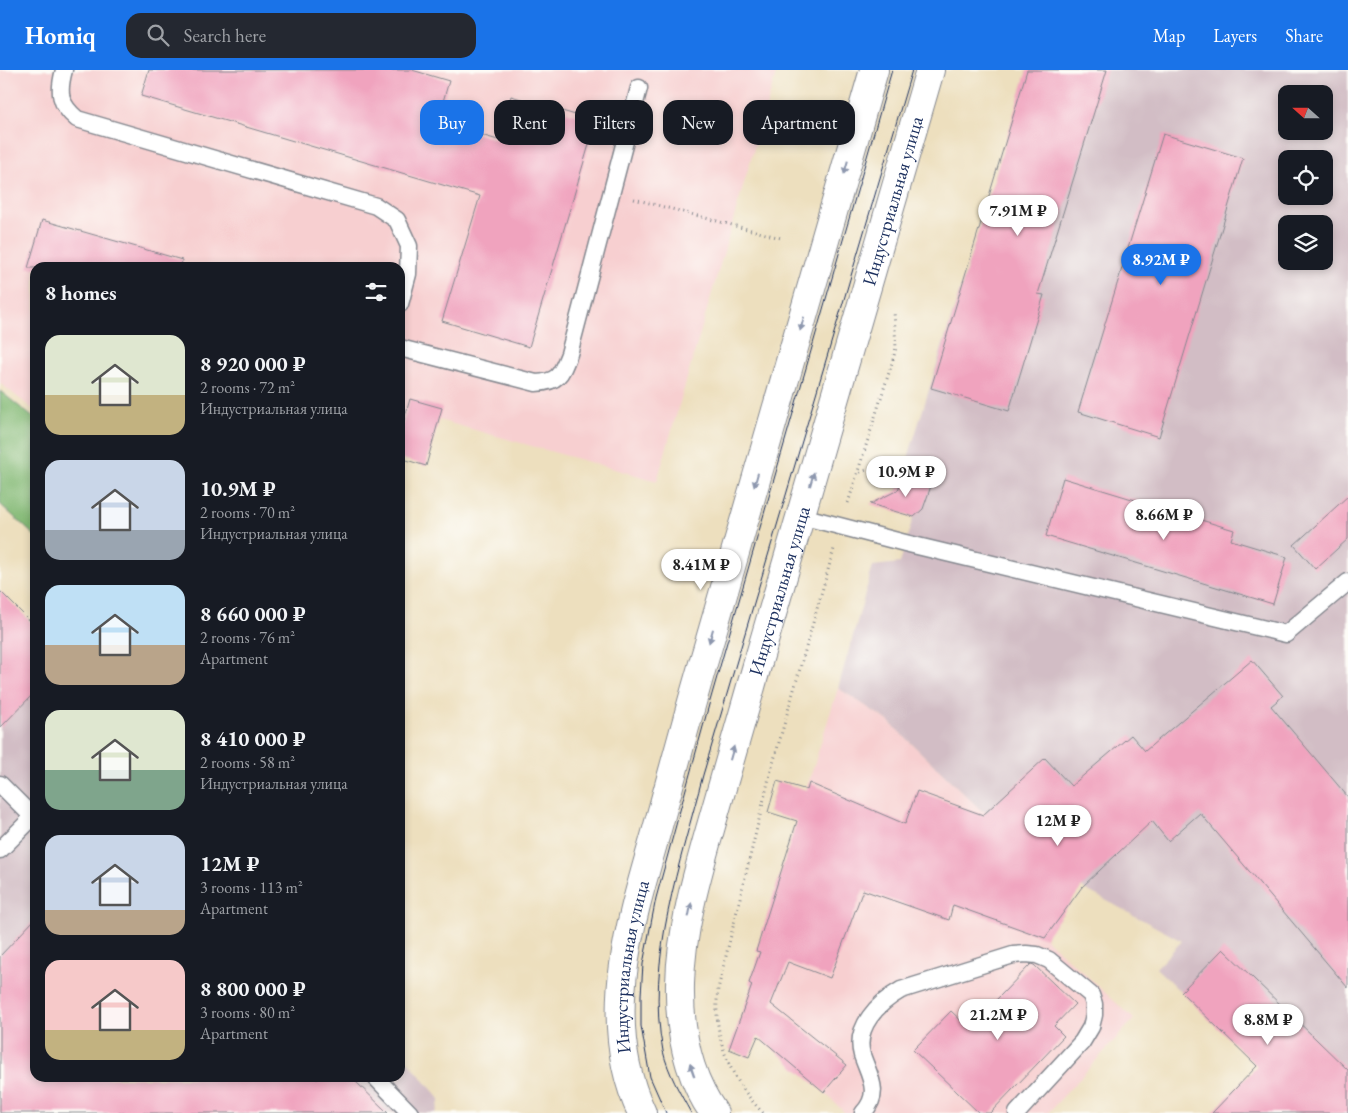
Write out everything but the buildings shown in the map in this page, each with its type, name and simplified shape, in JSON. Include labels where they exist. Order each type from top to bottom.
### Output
[{"type":"main road","name":"Индустриальная улица","points":[[642,1113],[632,1093],[625,1067],[620,1005],[631,925],[701,669],[874,70]]},
{"type":"main road","name":"Индустриальная улица","points":[[714,1113],[693,1075],[684,1048],[680,983],[684,940],[693,893],[706,842],[930,70]]},
{"type":"lane","points":[[64,70],[60,97],[67,111],[77,119],[376,206],[397,220],[409,246],[408,274],[405,285]]},
{"type":"lane","points":[[405,349],[536,383],[549,382],[562,372],[569,354],[639,88]]},
{"type":"lane","points":[[801,516],[905,543],[1286,634],[1348,582]]},
{"type":"lane","points":[[0,784],[30,813]]},
{"type":"lane","points":[[0,850],[30,821]]},
{"type":"lane","points":[[863,1113],[868,1108],[872,1098],[873,1084],[862,1054],[861,1038],[864,1026],[872,1014],[890,996],[901,990],[1013,955],[1037,955],[1049,960],[1091,995],[1094,1004],[1094,1014],[1091,1027],[1082,1042],[1017,1113]]},
{"type":"lane","points":[[380,1082],[410,1113]]},
{"type":"path","points":[[612,193],[781,238]]},
{"type":"path","points":[[763,1113],[737,1079],[718,1032],[716,1007],[718,989],[779,739],[841,525],[896,348],[894,309]]},
{"type":"path","points":[[859,472],[874,468],[886,486]]},
{"type":"shaded area","points":[[0,70],[777,70],[768,100],[743,100],[743,145],[755,145],[657,481],[439,420],[426,466],[405,460],[405,262],[30,262],[30,407],[0,383]]},
{"type":"shaded area","points":[[1028,70],[1348,70],[1348,1113],[1306,1113],[1156,968],[1182,941],[1079,886],[1018,824],[981,810],[887,720],[838,688],[873,566],[900,563],[913,517],[893,511]]},
{"type":"shaded area","points":[[0,591],[30,621],[30,1082],[405,1082],[405,1058],[440,1099],[436,1113],[0,1113]]},
{"type":"shaded area","points":[[838,688],[887,720],[981,810],[1018,824],[1045,938],[1134,1019],[1048,1113],[845,1113],[824,1092],[739,1021],[752,986],[749,983],[760,953],[756,951]]},
{"type":"green space","points":[[0,391],[30,415],[30,531],[0,504]]},
{"type":"tram line","points":[[666,1113],[650,1077],[641,1026],[643,964],[656,898],[710,701],[892,70]]},
{"type":"tram line","points":[[691,1113],[665,1059],[659,1017],[659,982],[668,912],[703,775],[912,70]]}]
